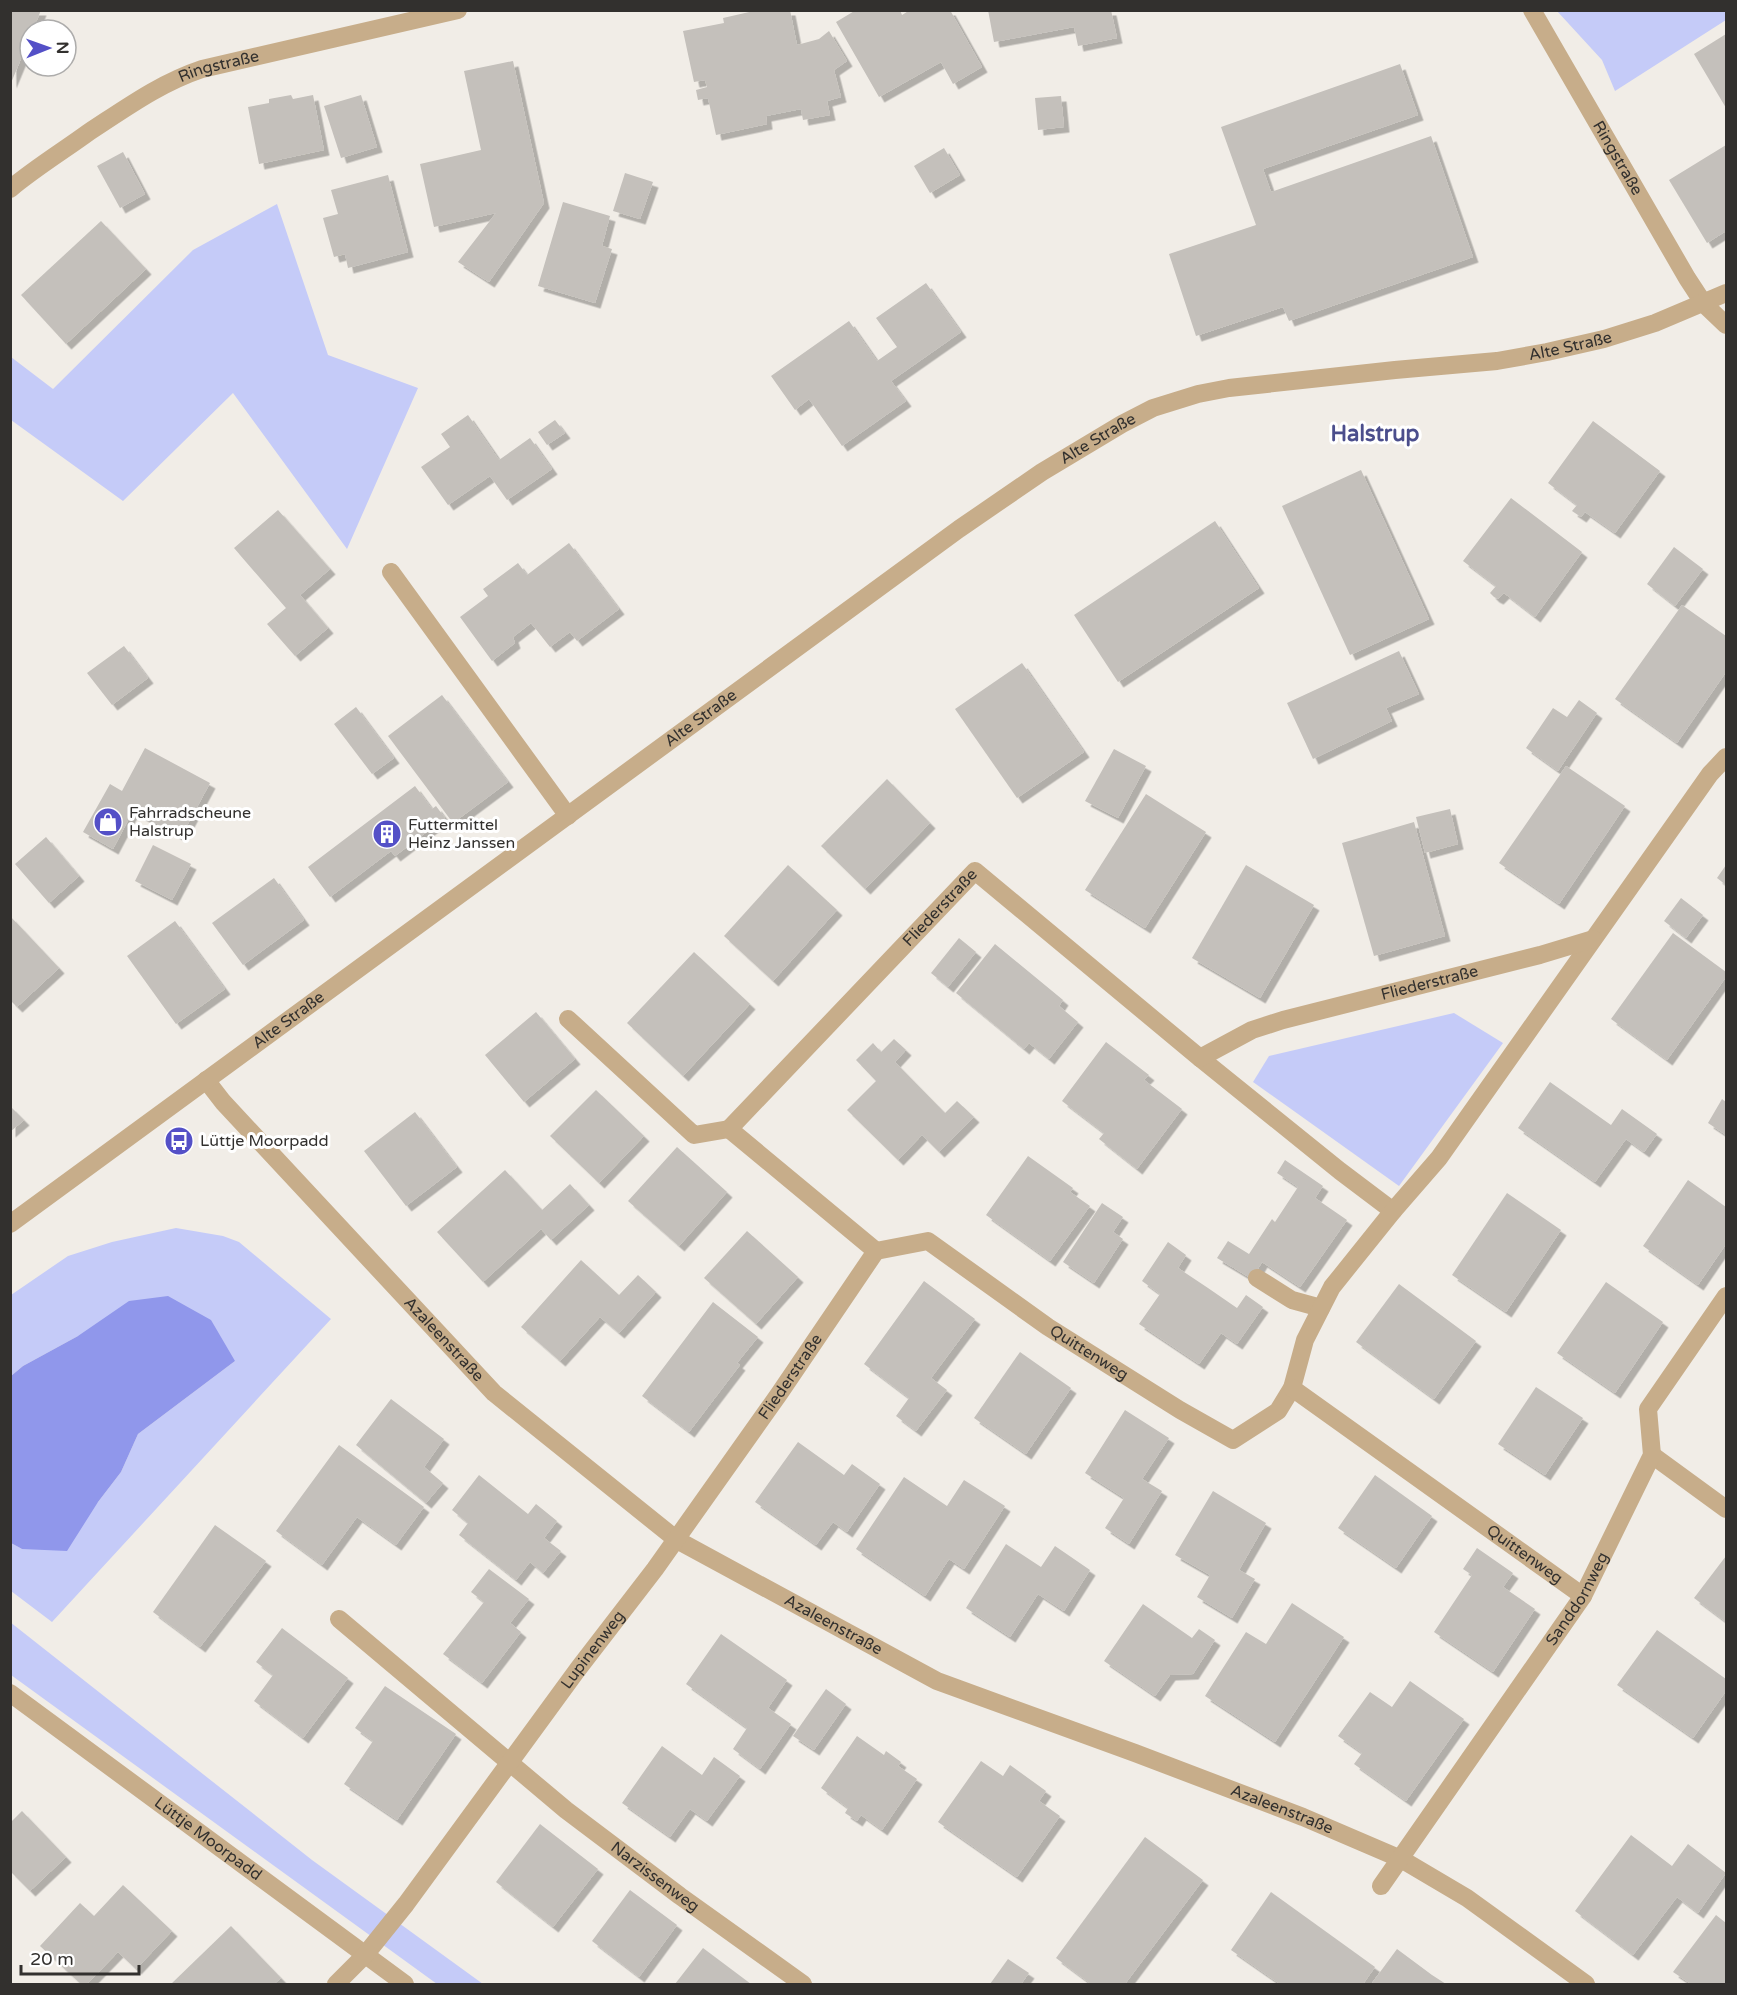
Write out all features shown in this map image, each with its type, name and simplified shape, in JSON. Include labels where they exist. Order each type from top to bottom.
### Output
[{"type":"street","name":"Ringstraße","points":[[10,189],[115,115],[174,78],[202,69],[458,10]]},
{"type":"street","name":"Ringstraße","points":[[1533,10],[1687,278],[1704,304],[1726,325]]},
{"type":"street","name":"Alte Straße","points":[[10,1224],[968,523],[1042,472],[1122,424],[1154,408],[1198,394],[1229,388],[1497,361],[1547,352],[1624,332],[1704,304],[1726,293]]},
{"type":"street","points":[[391,572],[568,816]]},
{"type":"street","points":[[1593,939],[1710,774],[1726,757]]},
{"type":"street","name":"Fliederstraße","points":[[729,1129],[975,871],[1200,1058],[1393,1211]]},
{"type":"street","name":"Fliederstraße","points":[[1200,1058],[1252,1030],[1283,1020],[1540,955],[1593,939]]},
{"type":"street","name":"Quittenweg","points":[[876,1251],[928,1241],[1048,1327],[1180,1410],[1233,1440],[1278,1411],[1292,1388],[1305,1340],[1332,1287],[1439,1158],[1593,939]]},
{"type":"street","points":[[568,1018],[694,1136],[729,1129],[876,1251]]},
{"type":"street","name":"Azaleenstraße","points":[[206,1080],[242,1123],[494,1393],[676,1540],[937,1681],[1291,1813],[1401,1859],[1467,1898],[1586,1984]]},
{"type":"street","name":"Fliederstraße","points":[[676,1540],[876,1251]]},
{"type":"street","points":[[1257,1278],[1292,1300],[1322,1308]]},
{"type":"street","points":[[1726,1296],[1648,1409],[1652,1455],[1726,1509]]},
{"type":"street","name":"Quittenweg","points":[[1292,1388],[1583,1596]]},
{"type":"street","name":"Sanddornweg","points":[[1381,1886],[1583,1596],[1652,1455]]},
{"type":"street","name":"Lupinenweg","points":[[336,1984],[365,1955],[406,1904],[578,1669],[676,1540]]},
{"type":"street","points":[[339,1619],[511,1762]]},
{"type":"street","name":"Lüttje Moorpadd","points":[[10,1693],[405,1984]]},
{"type":"street","name":"Narzissenweg","points":[[511,1762],[576,1817],[680,1896],[803,1984]]},
{"type":"shaded area","points":[[1557,11],[1726,11],[1726,20],[1615,91],[1602,60]]},
{"type":"shaded area","points":[[277,204],[328,355],[418,388],[347,549],[233,393],[123,501],[11,420],[11,357],[53,389],[193,250]]},
{"type":"shaded area","points":[[1454,1013],[1503,1043],[1399,1186],[1253,1082],[1269,1056]]},
{"type":"shaded area","points":[[176,1228],[223,1236],[239,1242],[331,1319],[52,1622],[11,1591],[11,1543],[22,1549],[98,1502],[121,1472],[138,1434],[235,1361],[78,1336],[23,1366],[11,1376],[11,1295],[68,1256],[112,1242]]},
{"type":"shaded area","points":[[10,1622],[312,1860],[483,1984],[437,1984],[11,1675]]},
{"type":"water","points":[[168,1296],[211,1320],[235,1361],[138,1434],[121,1472],[98,1502],[67,1551],[22,1549],[11,1543],[11,1376],[23,1366],[78,1336],[129,1301]]},
{"type":"building","points":[[10,10],[41,10],[38,18],[18,18],[18,66],[11,83]]},
{"type":"building","points":[[758,10],[790,10],[797,45],[819,39],[829,31],[847,61],[834,70],[841,97],[827,101],[830,115],[803,120],[801,109],[766,116],[767,124],[716,135],[708,98],[698,100],[696,90],[707,87],[705,80],[694,82],[683,31],[724,23],[723,18]]},
{"type":"building","points":[[856,10],[900,10],[902,15],[910,10],[950,10],[982,67],[953,84],[941,62],[879,97],[836,22]]},
{"type":"building","points":[[988,10],[1111,10],[1117,38],[1078,46],[1074,27],[994,42]]},
{"type":"building","points":[[1726,34],[1726,108],[1694,54]]},
{"type":"building","points":[[513,61],[544,203],[489,282],[458,262],[496,213],[434,227],[420,164],[481,150],[464,71]]},
{"type":"building","points":[[1400,64],[1418,115],[1263,169],[1271,192],[1431,136],[1473,257],[1289,321],[1283,307],[1196,336],[1169,254],[1256,225],[1221,127]]},
{"type":"building","points":[[291,95],[293,99],[313,95],[324,150],[259,164],[248,107],[269,103],[269,99]]},
{"type":"building","points":[[361,95],[377,147],[341,158],[324,106]]},
{"type":"building","points":[[1061,96],[1064,127],[1038,130],[1035,98]]},
{"type":"building","points":[[1726,145],[1726,231],[1707,243],[1669,180]]},
{"type":"building","points":[[944,148],[960,175],[930,193],[914,166]]},
{"type":"building","points":[[123,152],[145,194],[120,208],[97,166]]},
{"type":"building","points":[[625,173],[653,182],[640,219],[613,211]]},
{"type":"building","points":[[388,175],[408,252],[348,268],[345,254],[334,257],[323,218],[338,214],[331,190]]},
{"type":"building","points":[[563,202],[610,216],[602,246],[612,249],[595,303],[538,286]]},
{"type":"building","points":[[101,221],[146,269],[66,344],[21,295]]},
{"type":"building","points":[[926,283],[961,332],[891,381],[906,401],[842,446],[809,399],[795,410],[771,376],[849,321],[877,361],[897,347],[876,318]]},
{"type":"building","points":[[468,415],[499,460],[530,438],[552,469],[507,500],[490,476],[448,505],[421,467],[450,447],[441,434]]},
{"type":"building","points":[[555,420],[565,433],[547,445],[538,432]]},
{"type":"building","points":[[1593,421],[1660,471],[1615,533],[1585,512],[1581,517],[1572,511],[1577,505],[1548,483]]},
{"type":"building","points":[[1361,470],[1429,619],[1350,655],[1282,506]]},
{"type":"building","points":[[1511,498],[1582,552],[1535,617],[1504,593],[1498,599],[1494,597],[1490,593],[1496,586],[1463,561]]},
{"type":"building","points":[[278,510],[330,569],[300,595],[328,628],[295,656],[267,624],[286,608],[234,548]]},
{"type":"building","points":[[1215,521],[1259,588],[1118,682],[1074,615]]},
{"type":"building","points":[[569,543],[619,609],[577,641],[570,632],[550,647],[531,623],[513,637],[515,643],[492,661],[460,617],[488,596],[483,589],[518,563],[527,575]]},
{"type":"building","points":[[1674,547],[1703,569],[1675,606],[1647,584]]},
{"type":"building","points":[[1682,605],[1726,636],[1726,672],[1677,743],[1615,699]]},
{"type":"building","points":[[124,646],[148,678],[112,705],[87,673]]},
{"type":"building","points":[[1399,651],[1419,694],[1386,708],[1392,721],[1313,759],[1287,703]]},
{"type":"building","points":[[1022,663],[1084,752],[1017,798],[955,709]]},
{"type":"building","points":[[442,695],[508,782],[453,823],[388,736]]},
{"type":"building","points":[[1579,700],[1597,713],[1558,771],[1526,748],[1553,708],[1567,717]]},
{"type":"building","points":[[356,707],[394,758],[372,774],[334,724]]},
{"type":"building","points":[[145,748],[210,783],[181,837],[133,811],[113,849],[83,832],[110,784],[122,791]]},
{"type":"building","points":[[1114,749],[1146,766],[1118,818],[1085,801]]},
{"type":"building","points":[[1566,766],[1625,806],[1559,904],[1499,863]]},
{"type":"building","points":[[887,779],[930,823],[865,889],[821,846]]},
{"type":"building","name":"Futtermittel Heinz Janssen","points":[[415,786],[432,809],[436,806],[445,818],[395,856],[391,851],[330,897],[308,867]]},
{"type":"building","points":[[1146,794],[1206,832],[1145,928],[1085,890]]},
{"type":"building","points":[[1450,809],[1458,844],[1425,853],[1416,817]]},
{"type":"building","points":[[1414,822],[1445,936],[1374,956],[1342,843]]},
{"type":"building","points":[[46,837],[79,876],[49,903],[15,864]]},
{"type":"building","points":[[153,845],[191,864],[172,900],[135,881]]},
{"type":"building","points":[[788,865],[837,910],[773,981],[724,936]]},
{"type":"building","points":[[1246,865],[1314,905],[1260,998],[1192,958]]},
{"type":"building","points":[[1726,865],[1726,885],[1717,878]]},
{"type":"building","points":[[274,878],[304,920],[243,965],[212,923]]},
{"type":"building","points":[[1681,898],[1703,915],[1686,938],[1664,921]]},
{"type":"building","points":[[10,916],[59,968],[17,1007],[10,1000]]},
{"type":"building","points":[[175,921],[225,989],[176,1024],[127,956]]},
{"type":"building","points":[[1673,933],[1726,972],[1726,977],[1667,1060],[1611,1019]]},
{"type":"building","points":[[959,938],[976,952],[948,987],[931,973]]},
{"type":"building","points":[[995,944],[1063,1000],[1059,1006],[1078,1022],[1049,1059],[1029,1043],[1024,1049],[956,993]]},
{"type":"building","points":[[694,952],[750,1004],[683,1076],[627,1023]]},
{"type":"building","points":[[536,1012],[575,1059],[524,1102],[485,1055]]},
{"type":"building","points":[[894,1039],[906,1050],[895,1062],[945,1113],[957,1101],[974,1117],[939,1152],[922,1135],[898,1160],[847,1110],[876,1081],[856,1060],[873,1043],[881,1052]]},
{"type":"building","points":[[1106,1042],[1149,1075],[1144,1080],[1182,1109],[1137,1169],[1099,1139],[1104,1133],[1062,1101]]},
{"type":"building","points":[[1550,1082],[1611,1125],[1622,1109],[1657,1134],[1644,1152],[1626,1139],[1595,1182],[1518,1128]]},
{"type":"building","points":[[596,1090],[644,1136],[599,1183],[550,1136]]},
{"type":"building","points":[[1722,1099],[1726,1102],[1726,1135],[1708,1123]]},
{"type":"building","points":[[10,1106],[24,1120],[10,1132]]},
{"type":"building","points":[[415,1112],[457,1167],[406,1206],[364,1151]]},
{"type":"building","points":[[677,1147],[727,1192],[679,1246],[628,1201]]},
{"type":"building","points":[[1028,1156],[1073,1188],[1070,1192],[1090,1206],[1050,1261],[986,1215]]},
{"type":"building","points":[[1285,1160],[1323,1186],[1315,1198],[1347,1220],[1300,1287],[1262,1262],[1252,1279],[1217,1258],[1228,1241],[1249,1254],[1272,1219],[1275,1222],[1298,1187],[1277,1173]]},
{"type":"building","points":[[505,1170],[542,1210],[570,1184],[589,1205],[551,1240],[541,1229],[483,1282],[437,1232]]},
{"type":"building","points":[[1688,1180],[1726,1207],[1726,1244],[1698,1285],[1643,1246]]},
{"type":"building","points":[[1507,1193],[1561,1230],[1506,1312],[1452,1275]]},
{"type":"building","points":[[1102,1203],[1123,1217],[1113,1232],[1123,1239],[1094,1283],[1063,1262]]},
{"type":"building","points":[[747,1231],[798,1277],[756,1324],[704,1278]]},
{"type":"building","points":[[1168,1242],[1186,1255],[1178,1268],[1237,1308],[1246,1295],[1263,1307],[1237,1344],[1221,1333],[1199,1364],[1139,1324],[1160,1294],[1142,1281]]},
{"type":"building","points":[[581,1260],[619,1295],[638,1275],[656,1292],[619,1333],[600,1317],[560,1361],[521,1327]]},
{"type":"building","points":[[924,1281],[975,1319],[931,1378],[947,1390],[916,1431],[896,1416],[909,1398],[864,1364]]},
{"type":"building","points":[[1606,1282],[1663,1322],[1615,1393],[1557,1353]]},
{"type":"building","points":[[1399,1284],[1476,1341],[1434,1399],[1356,1342]]},
{"type":"building","points":[[713,1302],[758,1337],[737,1363],[740,1365],[689,1432],[642,1396]]},
{"type":"building","points":[[1020,1352],[1071,1388],[1026,1454],[974,1418]]},
{"type":"building","points":[[1536,1387],[1583,1418],[1545,1475],[1498,1444]]},
{"type":"building","points":[[391,1399],[444,1439],[424,1467],[443,1483],[426,1503],[356,1445]]},
{"type":"building","points":[[1125,1410],[1169,1438],[1142,1479],[1162,1491],[1129,1544],[1105,1528],[1124,1498],[1085,1473]]},
{"type":"building","points":[[798,1442],[844,1475],[852,1464],[880,1484],[847,1532],[833,1522],[816,1545],[755,1502]]},
{"type":"building","points":[[339,1445],[424,1507],[396,1545],[357,1517],[322,1565],[276,1531]]},
{"type":"building","points":[[479,1475],[528,1514],[536,1504],[557,1521],[544,1538],[561,1551],[543,1573],[530,1562],[516,1580],[459,1535],[468,1523],[452,1510]]},
{"type":"building","points":[[1375,1475],[1432,1516],[1396,1568],[1338,1528]]},
{"type":"building","points":[[904,1477],[947,1506],[964,1480],[1005,1506],[964,1569],[949,1559],[925,1596],[856,1549]]},
{"type":"building","points":[[1213,1491],[1266,1523],[1239,1570],[1255,1579],[1232,1618],[1197,1597],[1210,1575],[1175,1555]]},
{"type":"building","points":[[215,1525],[266,1561],[200,1647],[153,1612]]},
{"type":"building","points":[[1006,1544],[1041,1567],[1055,1546],[1090,1570],[1064,1611],[1038,1594],[1010,1637],[966,1608]]},
{"type":"building","points":[[1477,1548],[1513,1573],[1503,1587],[1535,1609],[1493,1672],[1434,1632],[1472,1575],[1463,1569]]},
{"type":"building","points":[[1726,1556],[1726,1622],[1694,1598]]},
{"type":"building","points":[[489,1569],[529,1599],[510,1623],[521,1632],[482,1683],[443,1654],[484,1602],[471,1592]]},
{"type":"building","points":[[1292,1603],[1344,1637],[1275,1742],[1205,1696],[1246,1632],[1266,1644]]},
{"type":"building","points":[[1143,1604],[1192,1638],[1199,1629],[1215,1640],[1193,1674],[1170,1675],[1155,1696],[1104,1661]]},
{"type":"building","points":[[282,1628],[348,1678],[303,1738],[254,1701],[273,1675],[256,1662]]},
{"type":"building","points":[[1657,1630],[1726,1679],[1726,1691],[1693,1738],[1617,1685]]},
{"type":"building","points":[[721,1634],[787,1680],[768,1708],[791,1724],[760,1769],[733,1749],[747,1728],[686,1684]]},
{"type":"building","points":[[1410,1681],[1464,1719],[1406,1801],[1354,1764],[1362,1753],[1338,1736],[1370,1692],[1392,1707]]},
{"type":"building","points":[[385,1686],[456,1734],[397,1820],[344,1784],[373,1741],[355,1728]]},
{"type":"building","points":[[826,1689],[846,1704],[814,1750],[793,1736]]},
{"type":"building","points":[[857,1736],[884,1755],[886,1751],[901,1762],[898,1766],[917,1779],[882,1830],[861,1815],[857,1821],[845,1813],[848,1808],[821,1788]]},
{"type":"building","points":[[662,1746],[702,1775],[714,1757],[740,1776],[707,1821],[690,1809],[670,1837],[622,1803]]},
{"type":"building","points":[[981,1761],[1003,1776],[1010,1765],[1046,1791],[1039,1801],[1060,1816],[1017,1877],[938,1822]]},
{"type":"building","points":[[22,1811],[66,1857],[30,1891],[10,1871],[10,1823]]},
{"type":"building","points":[[540,1824],[598,1869],[553,1927],[496,1882]]},
{"type":"building","points":[[1631,1835],[1672,1866],[1688,1844],[1726,1873],[1698,1913],[1677,1897],[1633,1955],[1575,1911]]},
{"type":"building","points":[[1145,1837],[1203,1880],[1125,1984],[1091,1984],[1056,1958]]},
{"type":"building","points":[[123,1885],[172,1931],[136,1969],[118,1952],[87,1984],[81,1984],[40,1946],[80,1903],[94,1916]]},
{"type":"building","points":[[630,1890],[677,1925],[639,1977],[592,1941]]},
{"type":"building","points":[[1271,1892],[1375,1967],[1363,1984],[1280,1984],[1231,1950]]},
{"type":"building","points":[[1716,1915],[1726,1923],[1726,1984],[1691,1984],[1673,1972]]},
{"type":"building","points":[[231,1926],[281,1978],[274,1984],[171,1984]]},
{"type":"building","points":[[703,1948],[751,1984],[675,1984]]},
{"type":"building","points":[[1397,1949],[1432,1975],[1446,1984],[1372,1983]]},
{"type":"building","points":[[1008,1959],[1029,1973],[1021,1984],[990,1984]]},
{"type":"place","name":"Fahrradscheune Halstrup","points":[[108,822]]},
{"type":"place","name":"Futtermittel Heinz Janssen","points":[[387,834]]},
{"type":"place","name":"Lüttje Moorpadd","points":[[179,1141]]},
{"type":"district","name":"Halstrup","points":[[1375,434]]}]
